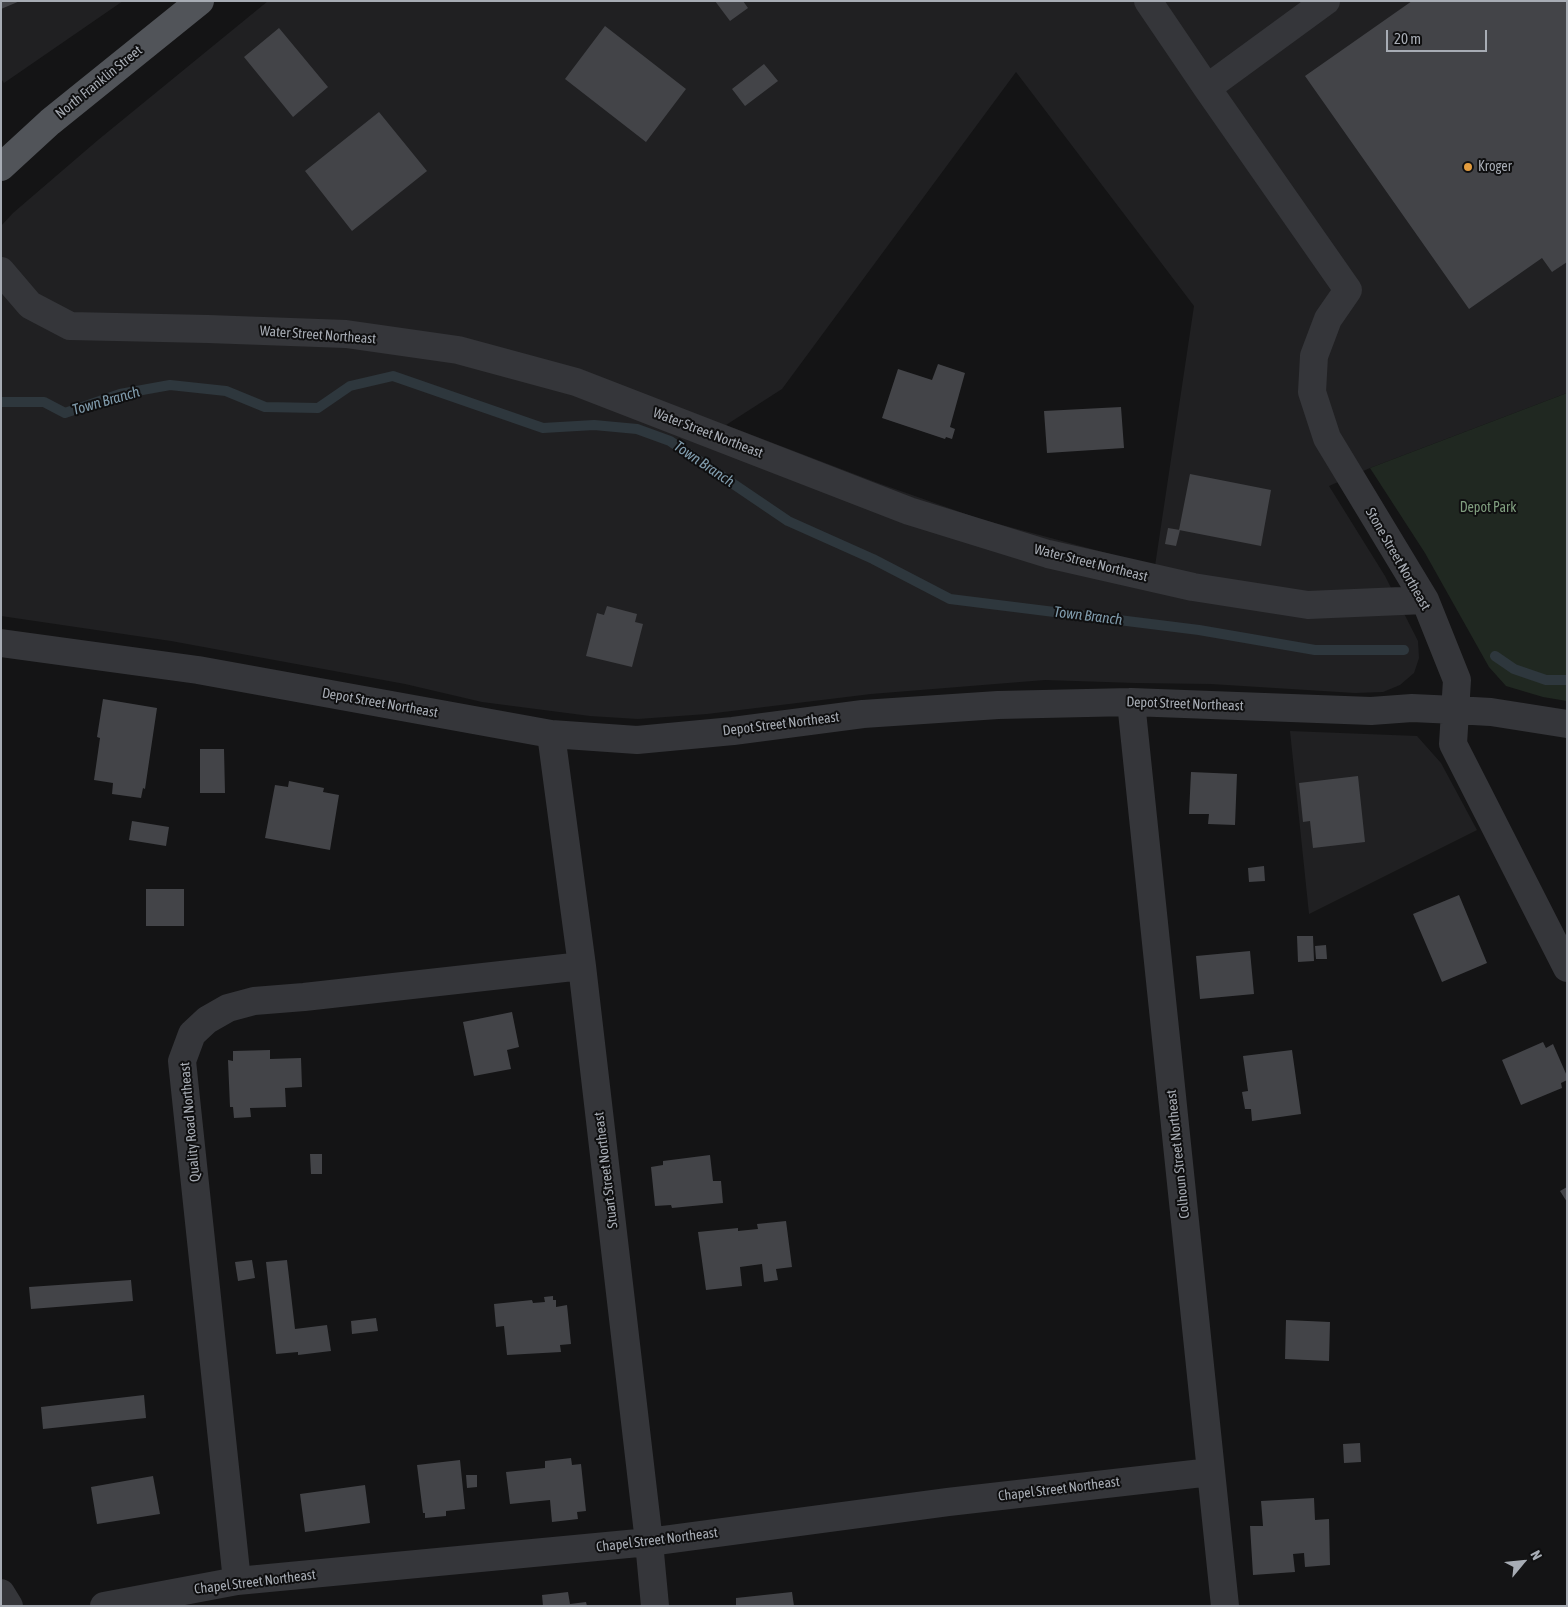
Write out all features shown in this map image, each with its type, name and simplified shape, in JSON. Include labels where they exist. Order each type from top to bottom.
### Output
[{"type":"main road","name":"North Franklin Street","points":[[1,167],[50,122],[200,1]]},
{"type":"street","points":[[1148,1],[1207,88],[1326,1]]},
{"type":"street","name":"Stone Street Northeast","points":[[1207,88],[1348,290],[1328,319],[1314,356],[1312,392],[1327,438],[1425,600],[1457,680],[1453,744],[1567,968]]},
{"type":"street","name":"Water Street Northeast","points":[[1,271],[30,305],[70,326],[208,328],[346,334],[458,350],[576,382],[909,511],[1067,558],[1193,586],[1308,605],[1425,600]]},
{"type":"street","name":"Depot Street Northeast","points":[[1,642],[198,670],[551,734],[637,740],[733,731],[863,714],[998,705],[1130,702],[1371,711],[1412,708],[1455,710],[1491,712],[1567,724]]},
{"type":"street","name":"Colhoun Street Northeast","points":[[1130,702],[1225,1606]]},
{"type":"street","name":"Stuart Street Northeast","points":[[551,734],[582,966],[655,1606]]},
{"type":"street","name":"Quality Road Northeast","points":[[237,1581],[182,1061],[192,1034],[207,1020],[228,1008],[254,1001],[304,998],[582,966]]},
{"type":"street","name":"Chapel Street Northeast","points":[[104,1606],[237,1581],[649,1542],[948,1502],[1211,1472]]},
{"type":"street","points":[[1,1593],[9,1606]]},
{"type":"shaded area","points":[[1,1],[123,1],[4,83],[1,79]]},
{"type":"shaded area","points":[[268,1],[1567,1],[1567,393],[1370,468],[1329,486],[1385,576],[1418,641],[1419,658],[1414,673],[1400,685],[1383,692],[1355,693],[1211,684],[1045,680],[871,694],[707,714],[638,719],[590,716],[482,702],[405,684],[171,641],[1,616],[1,226],[13,213],[98,140]],"holes":[[[1016,72],[1194,306],[1155,566],[980,519],[878,483],[726,425],[782,389]]]},
{"type":"shaded area","points":[[1290,731],[1417,736],[1441,763],[1477,830],[1309,914]]},
{"type":"green space","name":"Depot Park","points":[[1567,393],[1567,701],[1543,697],[1506,686],[1489,667],[1425,553],[1370,468]]},
{"type":"building","points":[[1,1],[20,1],[1,9]]},
{"type":"building","points":[[715,1],[743,1],[748,8],[730,21]]},
{"type":"building","name":"Kroger","points":[[1412,1],[1567,1],[1567,262],[1552,272],[1542,258],[1469,309],[1305,76]]},
{"type":"building","points":[[605,26],[686,89],[646,142],[565,79]]},
{"type":"building","points":[[279,28],[328,87],[293,117],[244,57]]},
{"type":"building","points":[[764,64],[778,81],[745,106],[732,89]]},
{"type":"building","points":[[379,112],[427,171],[352,231],[305,171]]},
{"type":"building","points":[[938,364],[965,373],[950,427],[955,429],[952,439],[946,437],[945,439],[882,418],[898,369],[932,380]]},
{"type":"building","points":[[1121,407],[1124,448],[1047,453],[1044,411]]},
{"type":"building","points":[[1190,474],[1271,490],[1261,546],[1179,530]]},
{"type":"building","points":[[1168,528],[1180,530],[1176,546],[1165,544]]},
{"type":"building","points":[[607,606],[637,614],[635,622],[643,624],[632,667],[586,656],[597,613],[604,615]]},
{"type":"building","points":[[103,699],[157,708],[145,789],[143,788],[141,798],[112,794],[113,783],[94,780],[100,738],[97,737]]},
{"type":"building","points":[[200,749],[224,749],[225,793],[200,793]]},
{"type":"building","points":[[1191,772],[1237,774],[1235,825],[1208,824],[1209,814],[1189,814]]},
{"type":"building","points":[[1358,776],[1365,842],[1313,848],[1310,821],[1303,822],[1299,783]]},
{"type":"building","points":[[289,781],[324,788],[323,792],[339,795],[330,850],[265,838],[275,785],[288,787]]},
{"type":"building","points":[[132,821],[169,827],[166,846],[129,840]]},
{"type":"building","points":[[1264,866],[1265,881],[1249,882],[1248,868]]},
{"type":"building","points":[[146,889],[184,889],[184,926],[146,926]]},
{"type":"building","points":[[1459,895],[1487,963],[1442,982],[1413,914]]},
{"type":"building","points":[[1297,936],[1313,936],[1314,961],[1298,962]]},
{"type":"building","points":[[1326,945],[1327,959],[1316,959],[1315,946]]},
{"type":"building","points":[[1250,951],[1254,994],[1200,999],[1196,956]]},
{"type":"building","points":[[512,1012],[519,1047],[507,1050],[511,1069],[474,1076],[463,1022]]},
{"type":"building","points":[[1543,1042],[1546,1048],[1553,1044],[1567,1080],[1561,1083],[1562,1088],[1521,1105],[1502,1060]]},
{"type":"building","points":[[270,1050],[270,1059],[301,1058],[302,1087],[285,1088],[286,1107],[250,1108],[251,1117],[234,1118],[233,1107],[230,1107],[228,1060],[233,1061],[233,1051]]},
{"type":"building","points":[[1292,1050],[1301,1114],[1252,1121],[1251,1109],[1245,1109],[1242,1092],[1248,1091],[1243,1056]]},
{"type":"building","points":[[310,1154],[322,1154],[322,1174],[311,1174]]},
{"type":"building","points":[[710,1155],[713,1181],[721,1181],[723,1203],[672,1208],[671,1205],[655,1206],[651,1167],[663,1165],[663,1161]]},
{"type":"building","points":[[1567,1187],[1567,1202],[1560,1191]]},
{"type":"building","points":[[786,1221],[792,1267],[776,1269],[778,1280],[764,1282],[762,1264],[740,1267],[742,1286],[706,1290],[698,1232],[738,1228],[738,1231],[758,1229],[757,1224]]},
{"type":"building","points":[[252,1260],[255,1278],[238,1281],[235,1262]]},
{"type":"building","points":[[287,1260],[295,1329],[327,1325],[331,1351],[298,1355],[298,1352],[276,1354],[266,1262]]},
{"type":"building","points":[[131,1280],[133,1301],[31,1309],[29,1287]]},
{"type":"building","points":[[553,1296],[553,1300],[556,1300],[556,1307],[567,1305],[571,1344],[560,1345],[561,1352],[507,1355],[504,1326],[496,1327],[494,1304],[532,1300],[533,1303],[545,1302],[544,1297]]},
{"type":"building","points":[[376,1318],[378,1331],[352,1334],[351,1321]]},
{"type":"building","points":[[1286,1320],[1330,1322],[1329,1361],[1285,1359]]},
{"type":"building","points":[[144,1395],[146,1418],[43,1429],[41,1407]]},
{"type":"building","points":[[1360,1443],[1361,1462],[1344,1463],[1343,1444]]},
{"type":"building","points":[[571,1458],[572,1465],[581,1464],[586,1511],[577,1512],[578,1519],[552,1522],[550,1500],[510,1504],[506,1472],[545,1468],[545,1461]]},
{"type":"building","points":[[460,1460],[465,1509],[446,1511],[446,1516],[425,1518],[417,1465]]},
{"type":"building","points":[[466,1475],[477,1475],[477,1487],[467,1488]]},
{"type":"building","points":[[153,1476],[160,1514],[97,1524],[91,1487]]},
{"type":"building","points":[[365,1485],[370,1523],[305,1532],[300,1494]]},
{"type":"building","points":[[1314,1498],[1315,1520],[1329,1519],[1330,1565],[1305,1567],[1304,1553],[1293,1554],[1295,1572],[1253,1575],[1250,1526],[1263,1526],[1261,1501]]},
{"type":"building","points":[[568,1592],[570,1604],[586,1602],[587,1606],[543,1606],[542,1595]]},
{"type":"building","points":[[792,1592],[794,1606],[736,1606],[736,1598]]},
{"type":"waterway","name":"Town Branch","points":[[1,402],[44,402],[65,413],[120,394],[170,385],[226,391],[265,407],[318,408],[350,386],[393,376],[543,428],[594,425],[637,429],[670,441],[788,521],[873,559],[950,599],[1199,630],[1315,650],[1404,650]]},
{"type":"waterway","name":"Town Branch","points":[[1495,656],[1514,669],[1546,680],[1567,680]]},
{"type":"place","name":"Kroger","points":[[1468,167]]}]
